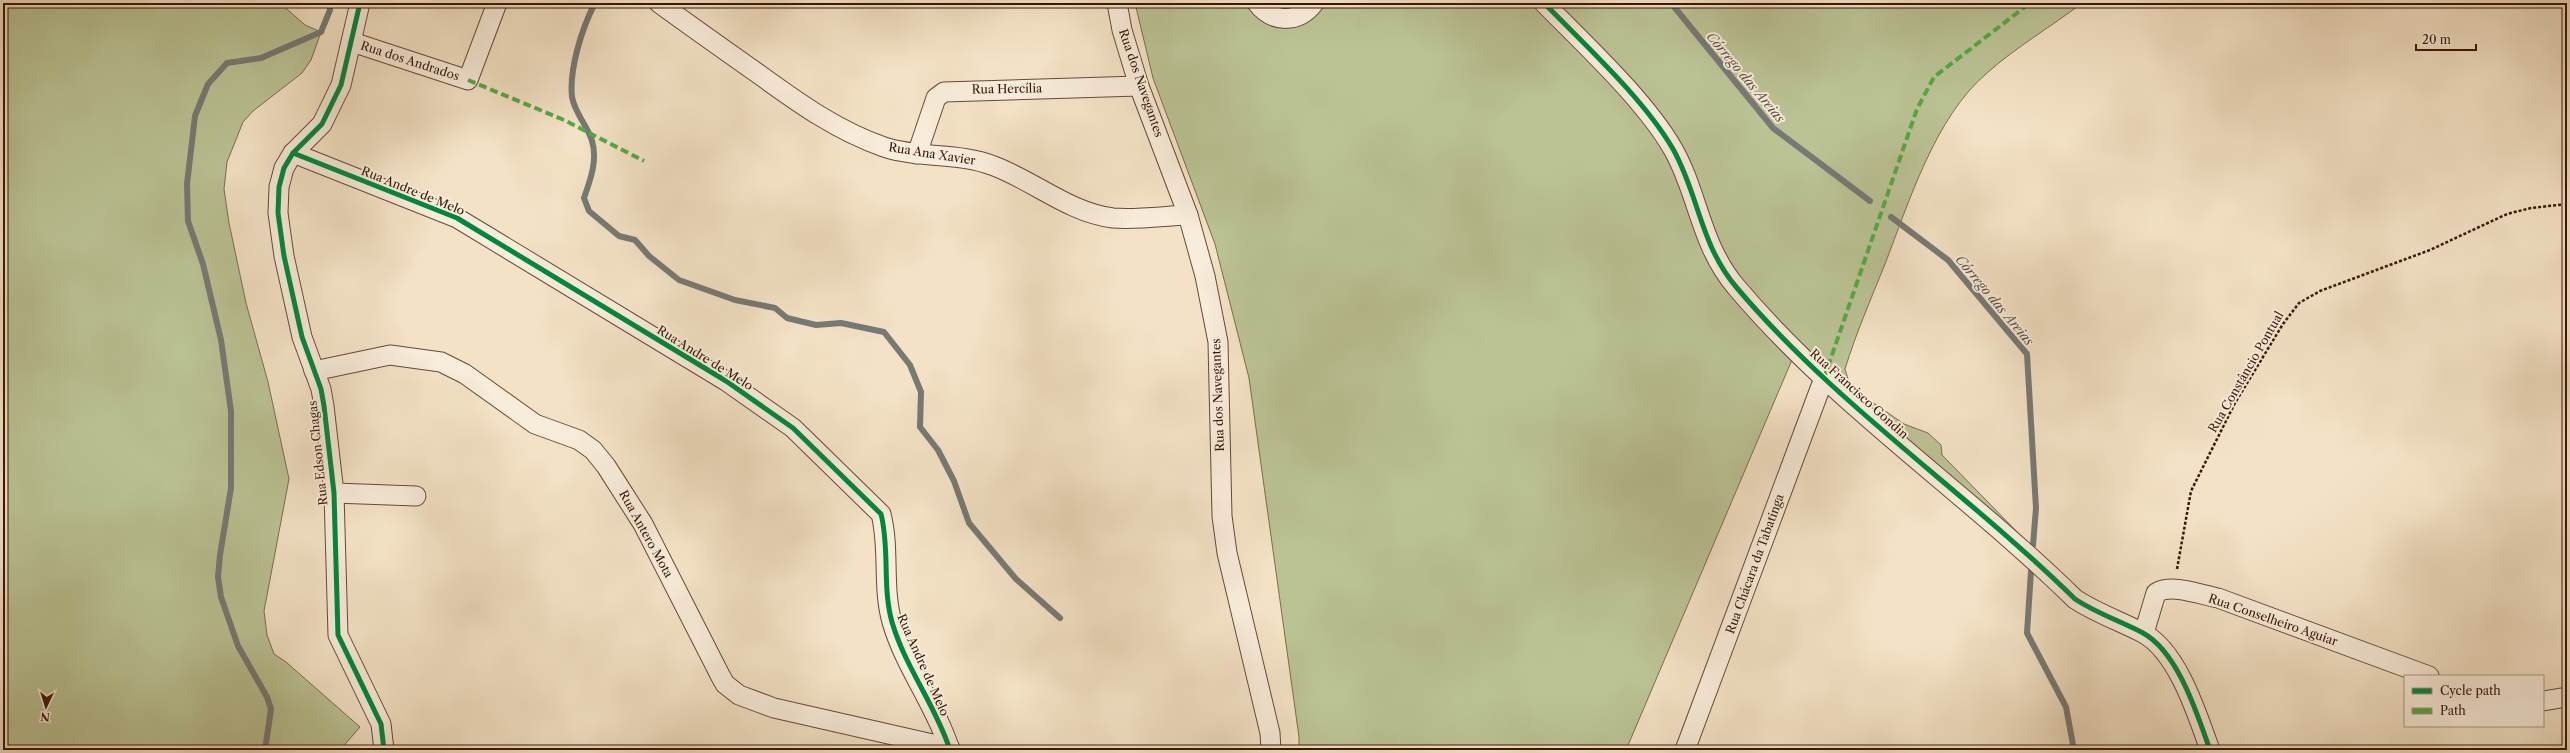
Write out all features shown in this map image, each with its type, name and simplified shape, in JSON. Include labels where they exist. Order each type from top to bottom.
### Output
[{"type":"street","name":"Rua Edson Chagas","points":[[360,3],[352,42],[340,85],[329,111],[322,124],[293,153],[281,176],[280,228],[302,337],[314,370],[324,406],[334,493],[338,635],[381,724],[384,750]]},
{"type":"street","name":"Rua dos Andrados","points":[[352,42],[468,80],[497,3]]},
{"type":"street","name":"Rua Ana Xavier","points":[[659,3],[809,110],[846,133],[886,148],[917,154],[954,156],[994,165],[1036,188],[1099,215],[1113,218],[1188,215]]},
{"type":"street","name":"Rua dos Navegantes","points":[[1117,3],[1122,30],[1139,86],[1188,215],[1205,276],[1218,342],[1222,516],[1227,553],[1270,733],[1271,750]]},
{"type":"street","points":[[1257,3],[1273,16],[1289,19],[1302,15],[1314,3]]},
{"type":"street","name":"Rua Francisco Gondin","points":[[1544,3],[1655,122],[1673,150],[1684,174],[1702,229],[1720,265],[1735,287],[1775,331],[1824,378],[2075,599],[2089,609],[2144,633],[2163,652],[2179,673],[2191,696],[2210,750]]},
{"type":"street","name":"Rua Hercília","points":[[917,154],[936,98],[944,92],[1139,86]]},
{"type":"street","name":"Rua Andre de Melo","points":[[293,153],[457,218],[726,381],[793,428],[881,514],[884,530],[885,589],[892,625],[950,749]]},
{"type":"street","name":"Rua Antero Mota","points":[[314,370],[390,355],[441,362],[465,374],[535,424],[579,440],[593,450],[606,466],[643,524],[721,677],[731,690],[774,708],[950,749]]},
{"type":"street","name":"Rua Chácara da Tabatinga","points":[[1685,750],[1824,378]]},
{"type":"street","points":[[334,493],[416,496]]},
{"type":"street","name":"Rua Conselheiro Aguiar","points":[[2144,633],[2154,596],[2160,590],[2174,590],[2218,598],[2426,675]]},
{"type":"street","points":[[2544,701],[2567,697]]},
{"type":"green space","points":[[3,3],[280,3],[305,25],[321,32],[311,60],[302,73],[253,111],[243,122],[227,162],[224,189],[229,223],[246,303],[268,382],[289,479],[264,611],[267,635],[274,654],[286,662],[360,727],[340,750],[3,750]]},
{"type":"green space","points":[[1135,3],[2082,3],[1987,73],[1969,91],[1952,113],[1938,136],[1914,188],[1845,369],[1848,379],[1862,395],[1904,424],[1928,433],[1941,445],[1942,455],[2025,540],[2042,563],[1797,348],[1626,750],[1299,750],[1299,737],[1249,378],[1215,244],[1153,78]]},
{"type":"waterway","points":[[265,750],[271,709],[267,697],[238,646],[221,597],[218,577],[220,555],[231,488],[231,411],[221,340],[203,264],[188,221],[187,184],[195,116],[208,84],[227,63],[261,58],[321,32],[330,10],[330,3]]},
{"type":"waterway","points":[[595,3],[581,36],[572,74],[572,97],[588,130],[594,148],[594,163],[589,185],[584,198],[589,211],[619,236],[635,240],[649,256],[679,280],[735,300],[775,308],[787,318],[816,325],[841,323],[884,332],[910,365],[921,392],[920,427],[938,450],[954,481],[969,523],[1016,579],[1060,618]]},
{"type":"waterway","name":"Córrego das Areias","points":[[1671,3],[1773,128],[1870,201]]},
{"type":"waterway","name":"Córrego das Areias","points":[[1891,217],[1948,260],[2027,354],[2036,508],[2033,545]]},
{"type":"waterway","name":"Córrego das Areias","points":[[2031,571],[2027,633],[2066,707],[2074,750]]},
{"type":"marked path","points":[[1824,378],[1917,109],[1934,77],[2030,3]]},
{"type":"marked path","points":[[468,80],[564,120],[644,161]]},
{"type":"cycle path","points":[[360,3],[341,85],[322,124],[293,153],[284,168],[279,187],[278,213],[284,256],[302,337],[321,389],[324,406],[334,493],[338,635],[381,724],[384,750]]},
{"type":"cycle path","points":[[1544,3],[1613,73],[1661,130],[1682,166],[1707,237],[1715,255],[1737,288],[1775,331],[1859,410],[1990,522],[2075,599],[2091,609],[2143,633],[2155,642],[2166,654],[2185,685],[2210,750]]},
{"type":"cycle path","points":[[293,153],[457,218],[726,381],[793,428],[881,514],[884,527],[887,595],[892,622],[912,671],[937,718],[950,750]]}]
